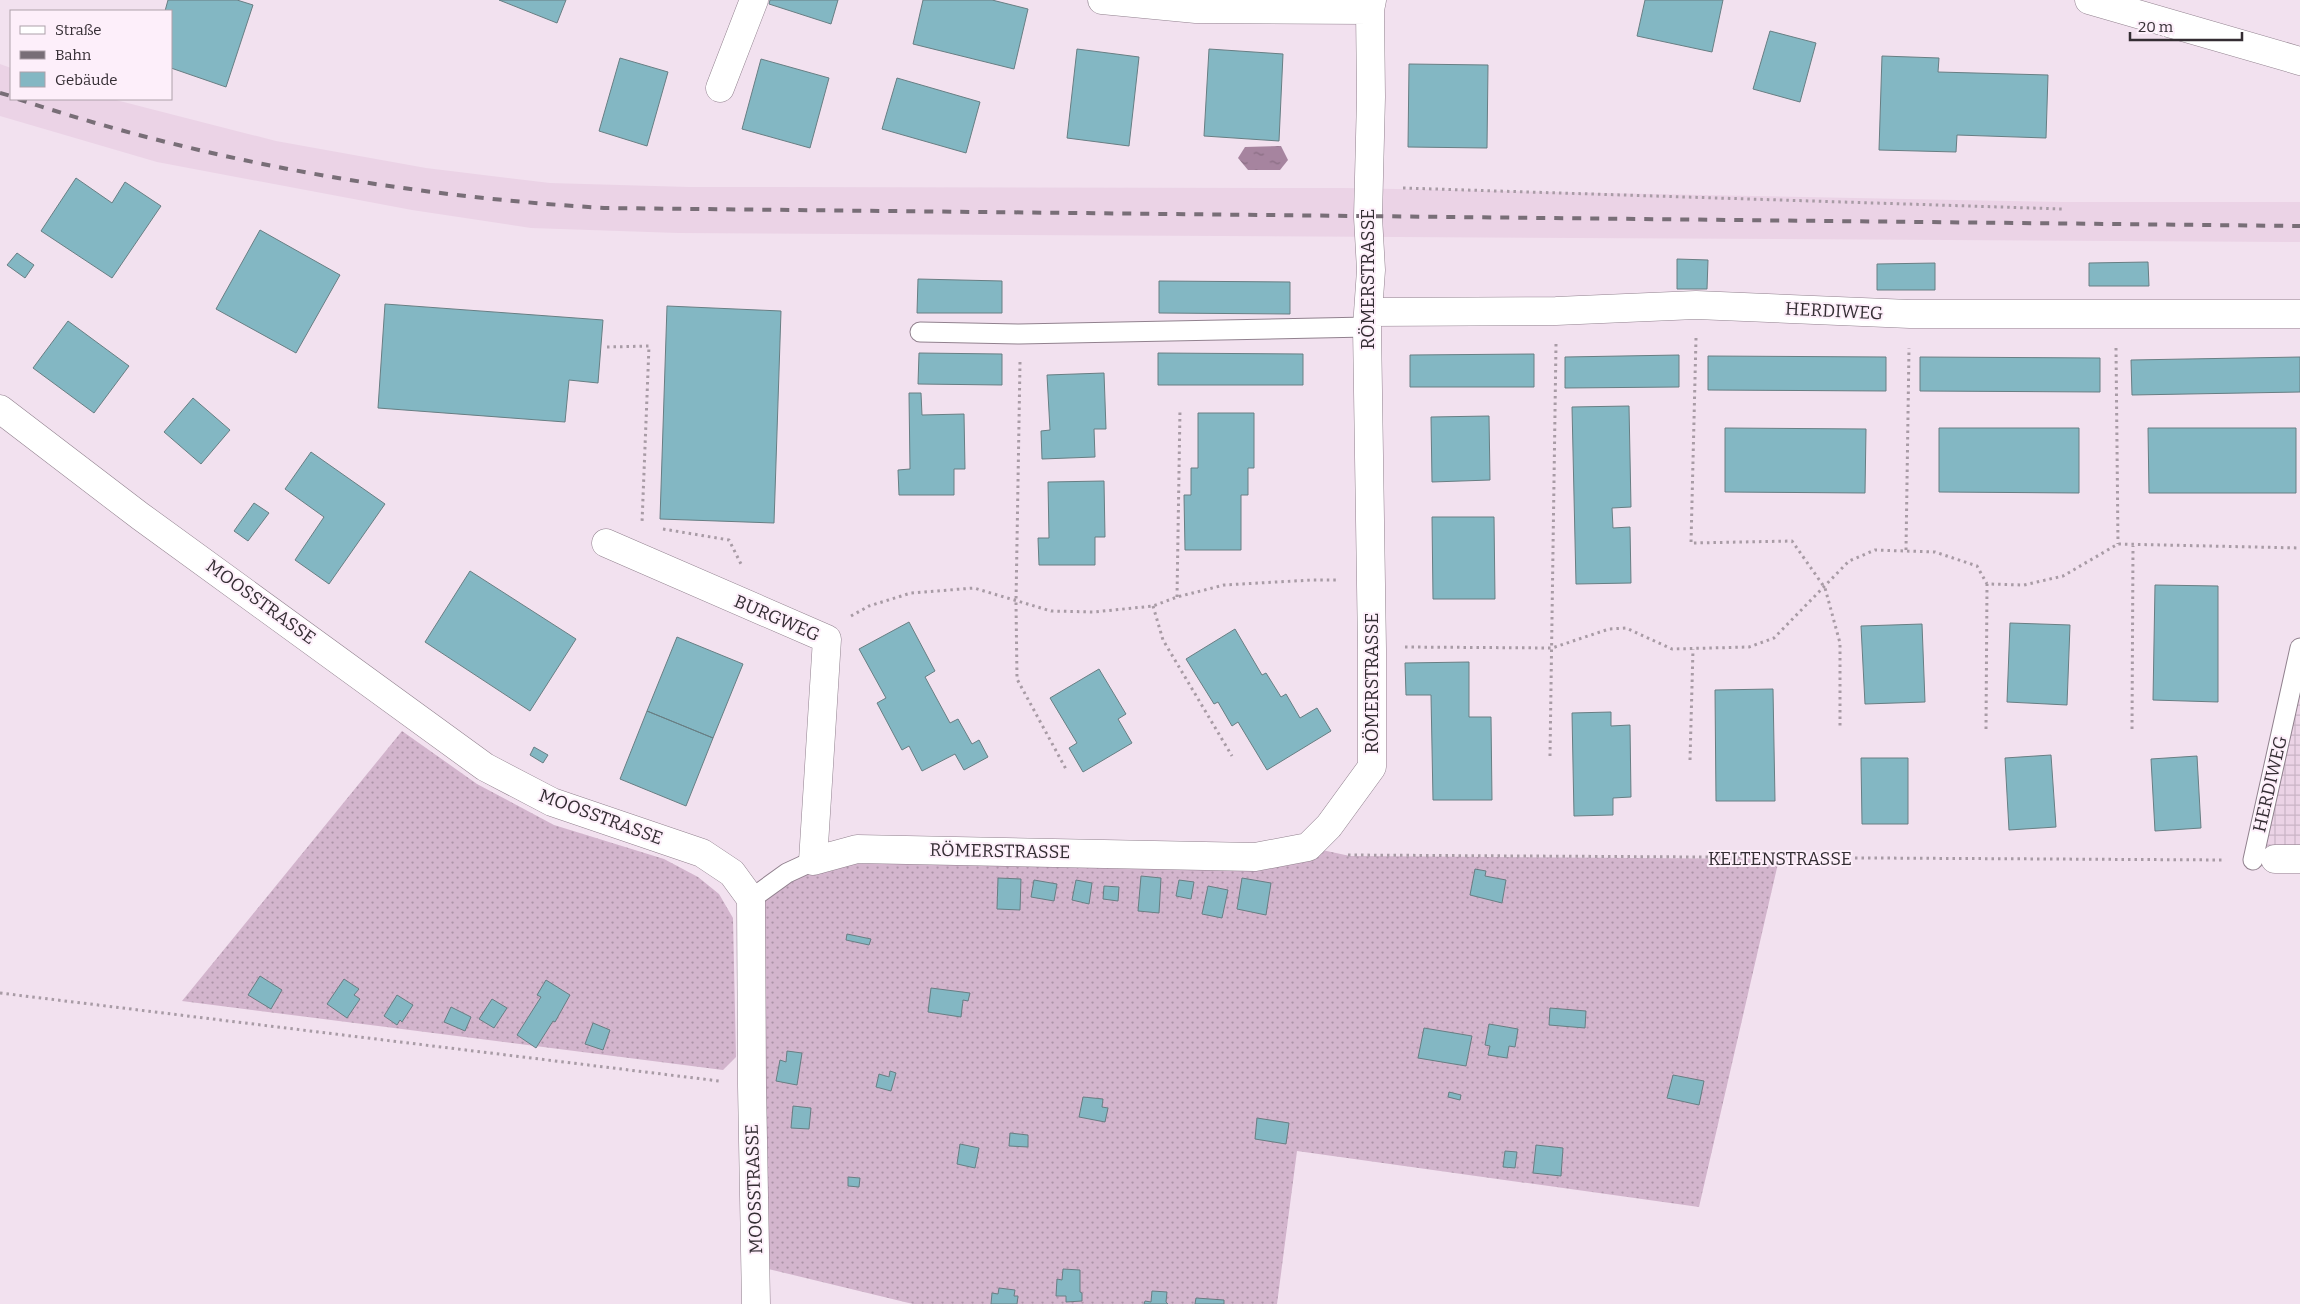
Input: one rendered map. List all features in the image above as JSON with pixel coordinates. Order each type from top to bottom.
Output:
[{"type":"street","points":[[720,88],[754,0]]},
{"type":"street","points":[[1102,0],[1196,9],[1371,5]]},
{"type":"street","points":[[2089,0],[2300,60]]},
{"type":"street","name":"RÖMERSTRASSE","points":[[813,862],[857,848],[1255,857],[1308,846],[1330,826],[1372,767],[1368,320],[1371,5]]},
{"type":"street","name":"HERDIWEG","points":[[1368,320],[1696,305],[1910,314],[2300,314]]},
{"type":"street","name":"MOOSSTRASSE","points":[[0,408],[140,516],[485,767],[552,802],[702,853],[732,873],[751,899],[756,1304]]},
{"type":"street","name":"BURGWEG","points":[[606,543],[827,639],[813,862]]},
{"type":"lane","points":[[920,332],[1019,334],[1368,320]]},
{"type":"lane","name":"HERDIWEG","points":[[2276,859],[2300,648]]},
{"type":"lane","points":[[751,899],[787,873],[813,862]]},
{"type":"path","points":[[1370,187],[2062,209]]},
{"type":"path","points":[[1696,305],[1691,542],[1792,541],[1825,588],[1840,643],[1840,728]]},
{"type":"path","points":[[1550,756],[1556,311]]},
{"type":"path","points":[[2116,313],[2118,544]]},
{"type":"path","points":[[1906,550],[1910,314]]},
{"type":"path","points":[[1019,334],[1017,679],[1067,771]]},
{"type":"path","points":[[607,347],[649,346],[642,526]]},
{"type":"path","points":[[1177,597],[1180,409]]},
{"type":"path","points":[[1987,584],[2024,585],[2063,576],[2118,544],[2133,546],[2300,548]]},
{"type":"path","points":[[2132,729],[2133,546]]},
{"type":"path","points":[[1372,649],[1399,647],[1552,648],[1610,629],[1626,628],[1672,648],[1750,647],[1774,638],[1825,588],[1850,560],[1875,550],[1935,552],[1976,566],[1987,584],[1986,729]]},
{"type":"path","points":[[817,635],[869,606],[911,593],[974,588],[1051,611],[1094,612],[1153,606],[1177,597],[1224,585],[1312,580],[1371,581]]},
{"type":"path","points":[[1153,606],[1163,640],[1232,756]]},
{"type":"path","points":[[1690,760],[1693,649]]},
{"type":"path","name":"KELTENSTRASSE","points":[[1308,846],[1350,856],[2276,859]]},
{"type":"path","points":[[0,992],[752,1086]]},
{"type":"shaded area","points":[[0,64],[10,68],[10,100],[116,100],[276,141],[426,168],[550,183],[689,187],[1344,188],[2062,202],[2300,202],[2300,242],[678,233],[531,228],[412,210],[157,162],[0,116]]},
{"type":"shaded area","points":[[2300,648],[2300,859],[2253,860]]},
{"type":"shaded area","points":[[402,731],[477,784],[554,825],[664,859],[698,877],[719,894],[733,918],[736,1057],[723,1070],[182,1001]]},
{"type":"shaded area","points":[[1308,847],[1350,856],[1779,859],[1699,1207],[1297,1151],[1277,1304],[913,1304],[756,1266],[751,899],[813,861]]},
{"type":"water","points":[[1281,146],[1288,160],[1280,170],[1248,170],[1238,158],[1245,147]]},
{"type":"building","points":[[168,0],[237,0],[253,5],[226,87],[172,68],[172,10],[165,10]]},
{"type":"building","points":[[499,0],[566,0],[557,23]]},
{"type":"building","points":[[770,0],[838,0],[831,24],[769,4]]},
{"type":"building","points":[[923,0],[992,0],[1028,9],[1014,69],[913,44]]},
{"type":"building","points":[[1645,0],[1723,0],[1712,52],[1637,36]]},
{"type":"building","points":[[1770,31],[1816,43],[1800,102],[1753,89]]},
{"type":"building","points":[[1077,49],[1139,57],[1129,146],[1067,138]]},
{"type":"building","points":[[1209,49],[1283,54],[1279,141],[1204,136]]},
{"type":"building","points":[[1882,56],[1939,58],[1938,72],[2048,75],[2046,138],[1957,135],[1956,152],[1879,150]]},
{"type":"building","points":[[620,58],[668,72],[647,146],[599,131]]},
{"type":"building","points":[[761,59],[829,78],[810,148],[742,129]]},
{"type":"building","points":[[1409,64],[1488,65],[1487,148],[1408,147]]},
{"type":"building","points":[[897,78],[980,102],[966,153],[882,129]]},
{"type":"building","points":[[76,178],[112,203],[125,182],[161,206],[112,278],[41,231]]},
{"type":"building","points":[[260,230],[340,275],[296,353],[216,309]]},
{"type":"building","points":[[17,253],[34,265],[25,278],[7,265]]},
{"type":"building","points":[[1677,259],[1708,260],[1707,289],[1677,289]]},
{"type":"building","points":[[2148,262],[2149,286],[2089,286],[2089,263]]},
{"type":"building","points":[[1935,263],[1935,290],[1877,290],[1877,264]]},
{"type":"building","points":[[918,279],[1002,281],[1002,313],[917,313]]},
{"type":"building","points":[[1159,281],[1290,282],[1290,314],[1159,313]]},
{"type":"building","points":[[385,304],[603,320],[598,383],[569,380],[565,422],[378,408]]},
{"type":"building","points":[[667,306],[781,311],[774,523],[660,519]]},
{"type":"building","points":[[68,321],[129,366],[94,413],[33,368]]},
{"type":"building","points":[[919,353],[1002,354],[1002,385],[918,384]]},
{"type":"building","points":[[1158,353],[1303,354],[1303,385],[1158,385]]},
{"type":"building","points":[[1534,354],[1534,387],[1410,387],[1410,355]]},
{"type":"building","points":[[1679,355],[1679,387],[1565,388],[1565,357]]},
{"type":"building","points":[[1708,356],[1886,357],[1886,391],[1708,390]]},
{"type":"building","points":[[1920,357],[2100,358],[2100,392],[1920,391]]},
{"type":"building","points":[[2300,357],[2300,392],[2132,395],[2131,360]]},
{"type":"building","points":[[1104,373],[1106,429],[1094,429],[1095,457],[1042,459],[1041,431],[1050,430],[1047,375]]},
{"type":"building","points":[[909,393],[921,393],[922,415],[964,414],[965,469],[954,469],[954,495],[899,495],[898,470],[910,469]]},
{"type":"building","points":[[193,398],[230,430],[201,464],[164,432]]},
{"type":"building","points":[[1629,406],[1631,507],[1612,508],[1613,528],[1630,527],[1631,583],[1576,584],[1572,407]]},
{"type":"building","points":[[1198,413],[1254,413],[1254,468],[1248,468],[1248,495],[1241,495],[1241,550],[1185,550],[1184,495],[1191,495],[1191,468],[1198,468]]},
{"type":"building","points":[[1489,416],[1490,480],[1432,482],[1431,417]]},
{"type":"building","points":[[1725,428],[1866,429],[1865,493],[1725,492]]},
{"type":"building","points":[[1939,428],[2079,428],[2079,493],[1939,492]]},
{"type":"building","points":[[2148,428],[2296,428],[2296,493],[2149,493]]},
{"type":"building","points":[[311,452],[385,504],[329,584],[295,560],[324,517],[285,489]]},
{"type":"building","points":[[1104,481],[1105,537],[1095,537],[1095,565],[1039,565],[1038,538],[1049,538],[1048,482]]},
{"type":"building","points":[[254,503],[269,513],[248,541],[234,531]]},
{"type":"building","points":[[1432,517],[1494,517],[1495,599],[1433,599]]},
{"type":"building","points":[[470,571],[576,639],[530,711],[425,642]]},
{"type":"building","points":[[2155,585],[2218,586],[2218,702],[2153,700]]},
{"type":"building","points":[[909,622],[935,671],[925,677],[950,723],[958,719],[972,744],[979,740],[988,757],[964,770],[955,754],[922,771],[909,746],[902,750],[877,703],[886,698],[859,649]]},
{"type":"building","points":[[2010,623],[2070,625],[2067,705],[2007,702]]},
{"type":"building","points":[[1922,624],[1925,702],[1865,704],[1861,626]]},
{"type":"building","points":[[1235,629],[1262,675],[1266,673],[1281,697],[1286,694],[1300,718],[1317,708],[1331,731],[1267,770],[1238,722],[1232,726],[1218,702],[1214,704],[1186,659]]},
{"type":"building","points":[[677,637],[743,664],[713,738],[647,711]]},
{"type":"building","points":[[1469,662],[1469,717],[1491,717],[1492,800],[1433,800],[1431,695],[1406,695],[1405,663]]},
{"type":"building","points":[[1099,669],[1126,714],[1118,719],[1132,743],[1083,772],[1069,748],[1077,743],[1050,698]]},
{"type":"building","points":[[1773,689],[1775,801],[1716,801],[1715,690]]},
{"type":"building","points":[[647,711],[713,738],[686,806],[620,779]]},
{"type":"building","points":[[1611,712],[1611,726],[1630,725],[1631,797],[1613,798],[1613,815],[1574,816],[1572,713]]},
{"type":"building","points":[[534,747],[548,755],[543,763],[530,755]]},
{"type":"building","points":[[2051,755],[2056,827],[2009,830],[2005,758]]},
{"type":"building","points":[[2197,756],[2201,828],[2155,831],[2151,759]]},
{"type":"building","points":[[1861,758],[1908,758],[1908,824],[1862,824]]},
{"type":"building","points":[[1475,869],[1486,871],[1485,876],[1506,880],[1502,903],[1470,895]]},
{"type":"building","points":[[1141,876],[1161,878],[1159,913],[1138,911]]},
{"type":"building","points":[[998,878],[1021,879],[1020,910],[997,909]]},
{"type":"building","points":[[1242,878],[1271,883],[1266,915],[1237,909]]},
{"type":"building","points":[[1034,880],[1057,884],[1054,901],[1031,897]]},
{"type":"building","points":[[1076,880],[1092,883],[1089,904],[1072,900]]},
{"type":"building","points":[[1179,880],[1194,882],[1191,899],[1176,896]]},
{"type":"building","points":[[1104,886],[1119,887],[1118,901],[1103,899]]},
{"type":"building","points":[[1208,886],[1228,890],[1222,918],[1202,914]]},
{"type":"building","points":[[847,934],[871,939],[869,945],[846,940]]},
{"type":"building","points":[[260,976],[282,990],[271,1009],[248,995]]},
{"type":"building","points":[[344,979],[359,989],[354,995],[360,999],[347,1018],[327,1004]]},
{"type":"building","points":[[546,980],[570,995],[555,1022],[553,1021],[536,1048],[517,1035],[541,997],[537,995]]},
{"type":"building","points":[[931,988],[970,993],[968,1001],[963,1000],[961,1017],[928,1012]]},
{"type":"building","points":[[397,995],[413,1005],[402,1022],[400,1020],[397,1025],[384,1016]]},
{"type":"building","points":[[492,999],[507,1008],[494,1028],[479,1019]]},
{"type":"building","points":[[451,1007],[471,1017],[465,1031],[444,1022]]},
{"type":"building","points":[[1550,1008],[1586,1011],[1585,1028],[1549,1025]]},
{"type":"building","points":[[593,1023],[610,1030],[603,1050],[585,1044]]},
{"type":"building","points":[[1489,1024],[1518,1029],[1515,1047],[1509,1046],[1507,1058],[1488,1055],[1490,1046],[1485,1045]]},
{"type":"building","points":[[1424,1028],[1472,1036],[1466,1066],[1418,1058]]},
{"type":"building","points":[[787,1051],[802,1053],[797,1085],[776,1081],[780,1060],[786,1062]]},
{"type":"building","points":[[890,1071],[896,1073],[891,1091],[876,1087],[879,1074],[889,1077]]},
{"type":"building","points":[[1673,1075],[1704,1081],[1699,1105],[1667,1098]]},
{"type":"building","points":[[1449,1092],[1461,1095],[1460,1100],[1448,1097]]},
{"type":"building","points":[[1083,1097],[1103,1099],[1102,1107],[1108,1108],[1105,1122],[1079,1117]]},
{"type":"building","points":[[793,1106],[811,1108],[809,1129],[791,1128]]},
{"type":"building","points":[[1257,1118],[1289,1123],[1286,1144],[1255,1139]]},
{"type":"building","points":[[1010,1133],[1028,1135],[1028,1147],[1009,1146]]},
{"type":"building","points":[[960,1144],[979,1148],[975,1168],[957,1164]]},
{"type":"building","points":[[1536,1145],[1563,1148],[1561,1176],[1533,1173]]},
{"type":"building","points":[[1505,1151],[1517,1152],[1515,1168],[1503,1167]]},
{"type":"building","points":[[848,1177],[860,1178],[859,1187],[848,1186]]},
{"type":"building","points":[[1063,1269],[1080,1270],[1082,1301],[1066,1302],[1066,1296],[1056,1296],[1057,1279],[1062,1280]]},
{"type":"building","points":[[999,1288],[1015,1290],[1014,1296],[1018,1296],[1017,1304],[991,1304],[992,1293],[998,1294]]},
{"type":"building","points":[[1152,1291],[1167,1292],[1166,1302],[1168,1304],[1144,1304],[1145,1301],[1151,1302]]},
{"type":"building","points":[[1196,1298],[1224,1300],[1224,1304],[1195,1304]]},
{"type":"railway","points":[[0,93],[10,96]]},
{"type":"railway","points":[[21,100],[162,141],[308,173],[455,195],[604,208],[2300,226]]}]
